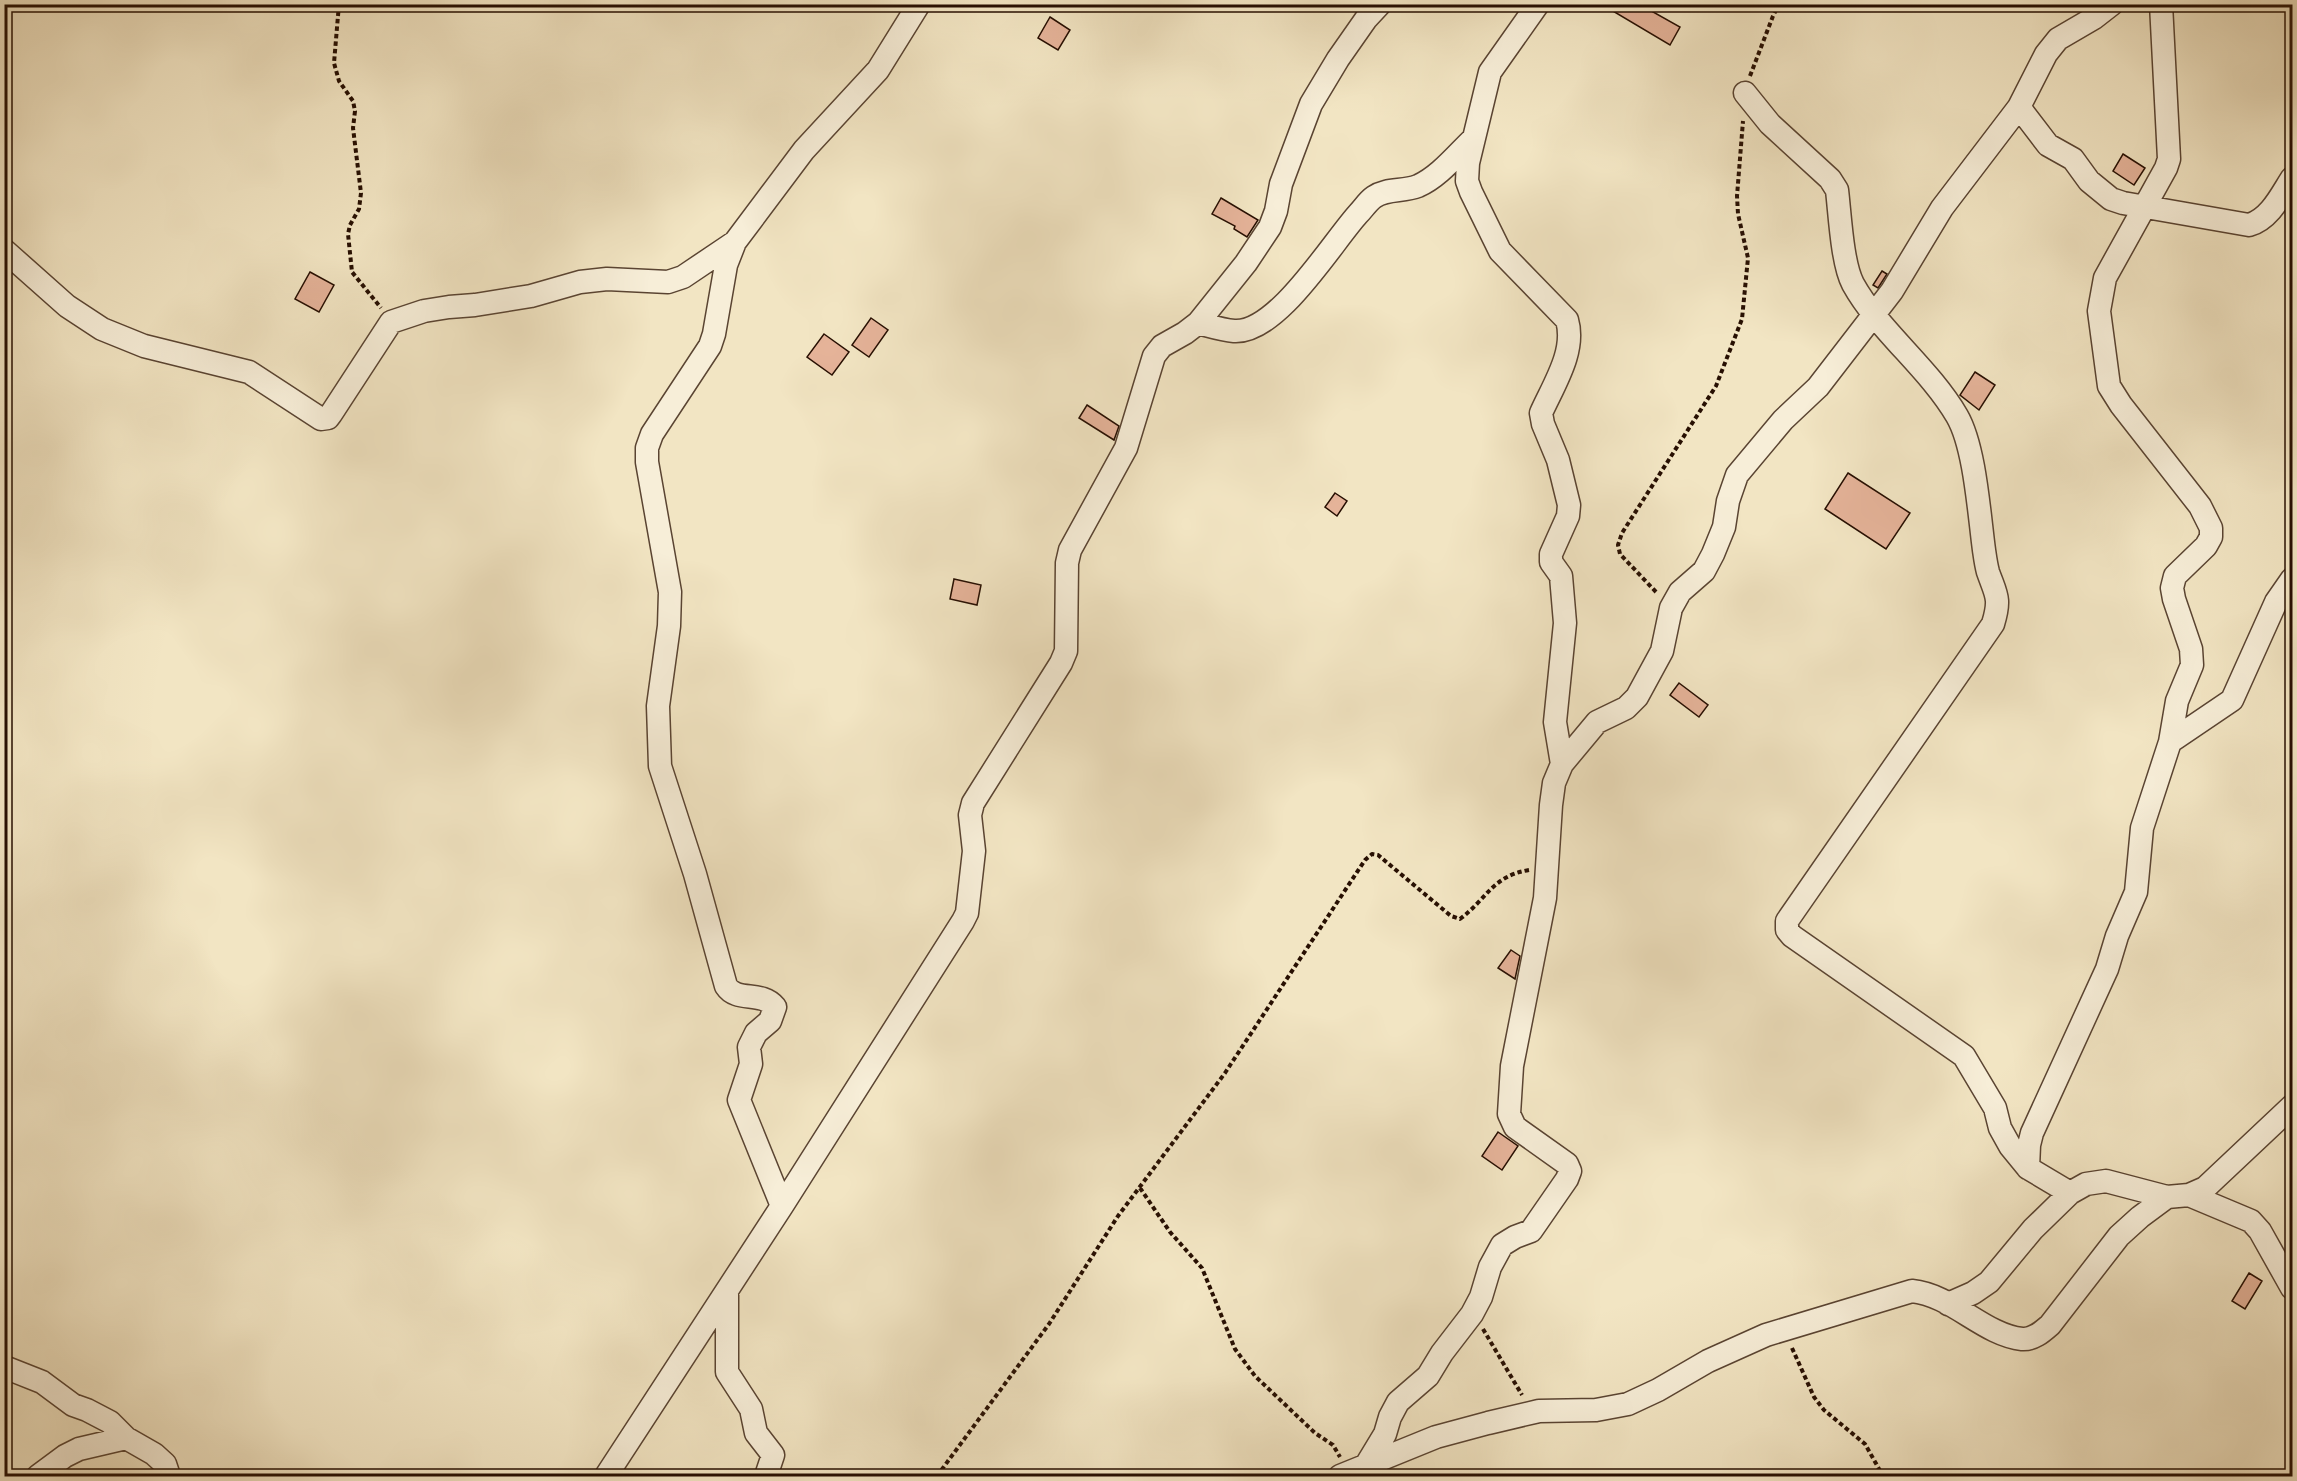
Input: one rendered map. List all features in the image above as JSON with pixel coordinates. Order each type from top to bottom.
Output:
[{"type":"street","points":[[782,1206],[739,1100],[751,1064],[749,1047],[756,1033],[770,1021],[775,1007],[766,999],[748,995],[737,996],[726,986],[660,766],[657,735],[658,706],[669,626],[670,592],[647,462],[647,448],[652,434],[710,345],[726,265],[735,242],[804,150],[878,70],[919,4]]},
{"type":"street","points":[[606,1476],[782,1206],[963,921],[967,913],[974,851],[970,815],[973,803],[1061,663],[1066,651],[1066,563],[1070,550],[1125,448],[1154,356],[1162,346],[1198,323],[1246,263],[1270,227],[1276,211],[1281,184],[1311,104],[1338,59],[1366,19],[1380,4]]},
{"type":"street","points":[[1538,4],[1490,72],[1468,163],[1467,181],[1500,251],[1567,320],[1571,332],[1570,346],[1541,413],[1543,424],[1558,460],[1569,505],[1568,516],[1551,555],[1551,562],[1561,576],[1565,623],[1555,722],[1562,764]]},
{"type":"street","points":[[1353,1474],[1385,1434],[1398,1402],[1428,1376],[1442,1353],[1472,1314],[1481,1297],[1490,1267],[1502,1245],[1531,1231],[1567,1179],[1570,1171],[1567,1164],[1515,1126],[1509,1114],[1512,1066],[1545,898],[1554,783],[1562,764],[1598,722],[1626,708],[1637,697],[1662,651],[1671,608],[1680,592],[1704,571],[1713,554],[1725,527],[1728,501],[1737,475],[1784,420],[1818,387],[1892,291],[1942,208],[2019,106],[2046,54],[2058,39],[2094,18],[2112,4]]},
{"type":"street","points":[[2028,1168],[2032,1133],[2107,969],[2117,936],[2136,892],[2142,828],[2170,742],[2177,700],[2192,665],[2191,649],[2172,588],[2175,576],[2206,546],[2211,537],[2211,528],[2200,506],[2121,405],[2109,386],[2099,311],[2105,278],[2169,159],[2162,4]]},
{"type":"street","points":[[1745,93],[1770,124],[1830,179],[1837,190],[1848,269],[1853,284],[1874,313],[1935,384],[1958,418],[1968,441],[1987,570],[1997,592],[1998,610],[1993,624],[1787,921],[1787,930],[1792,936],[1964,1056],[1995,1108],[2000,1128],[2010,1146],[2028,1168],[2070,1193]]},
{"type":"street","points":[[2019,106],[2040,137],[2048,145],[2073,159],[2089,181],[2110,199],[2249,225],[2260,222],[2269,213],[2292,178]]},
{"type":"street","points":[[1198,323],[1236,332],[1254,327],[1272,317],[1309,278],[1347,226],[1372,198],[1386,191],[1417,186],[1431,178],[1474,138]]},
{"type":"street","points":[[4,250],[67,306],[102,328],[144,346],[249,372],[321,419],[328,418],[331,414],[392,322],[424,311],[531,296],[579,282],[607,279],[668,282],[683,277],[735,242]]},
{"type":"street","points":[[2170,742],[2232,700],[2276,602],[2292,579]]},
{"type":"street","points":[[1353,1474],[1436,1437],[1539,1411],[1596,1410],[1628,1404],[1658,1390],[1708,1361],[1783,1329],[1912,1291],[1933,1295],[2004,1334],[2023,1339],[2038,1335],[2050,1325],[2119,1236],[2140,1216],[2178,1196],[2205,1188],[2292,1106]]},
{"type":"street","points":[[1948,1304],[1973,1293],[1989,1282],[2033,1228],[2070,1193],[2086,1184],[2106,1181],[2178,1196],[2250,1221],[2260,1231],[2292,1288]]},
{"type":"street","points":[[727,1291],[727,1371],[751,1409],[756,1433],[773,1455],[766,1476]]},
{"type":"street","points":[[4,1367],[42,1382],[73,1405],[110,1422],[126,1438],[154,1454],[165,1464],[169,1476]]},
{"type":"street","points":[[38,1476],[79,1449],[126,1438]]},
{"type":"path","points":[[339,4],[334,63],[339,81],[353,101],[355,111],[353,128],[361,193],[359,209],[348,234],[352,273],[392,322]]},
{"type":"path","points":[[1671,608],[1620,554],[1618,545],[1622,534],[1716,386],[1742,319],[1748,258],[1738,214],[1737,196],[1745,93],[1751,69],[1779,4]]},
{"type":"path","points":[[937,1476],[1049,1324],[1118,1216],[1225,1073],[1365,860],[1372,854],[1378,855],[1451,916],[1460,920],[1501,879],[1514,873],[1547,867]]},
{"type":"path","points":[[1140,1188],[1170,1232],[1202,1268],[1235,1349],[1255,1376],[1315,1433],[1333,1446],[1353,1474]]},
{"type":"path","points":[[1472,1314],[1492,1341],[1518,1389],[1539,1411]]},
{"type":"path","points":[[1783,1329],[1814,1397],[1824,1410],[1865,1444],[1883,1476]]},
{"type":"building","points":[[1601,4],[1639,4],[1680,27],[1670,45]]},
{"type":"building","points":[[1050,17],[1070,30],[1058,50],[1038,38]]},
{"type":"building","points":[[2123,154],[2145,168],[2134,185],[2113,171]]},
{"type":"building","points":[[1221,198],[1258,220],[1247,237],[1234,229],[1235,226],[1212,214]]},
{"type":"building","points":[[1882,271],[1887,274],[1878,288],[1873,285]]},
{"type":"building","points":[[310,272],[334,285],[319,312],[295,299]]},
{"type":"building","points":[[871,318],[888,330],[869,357],[852,345]]},
{"type":"building","points":[[824,334],[849,352],[832,375],[807,357]]},
{"type":"building","points":[[1975,372],[1995,385],[1979,410],[1960,395]]},
{"type":"building","points":[[1087,405],[1119,426],[1114,440],[1079,418]]},
{"type":"building","points":[[1848,473],[1910,513],[1886,549],[1825,509]]},
{"type":"building","points":[[1335,493],[1347,501],[1337,516],[1325,507]]},
{"type":"building","points":[[954,579],[981,585],[977,605],[950,599]]},
{"type":"building","points":[[1679,683],[1708,705],[1699,717],[1670,695]]},
{"type":"building","points":[[1511,950],[1520,956],[1515,979],[1498,968]]},
{"type":"building","points":[[1498,1132],[1518,1146],[1502,1170],[1482,1156]]},
{"type":"building","points":[[2249,1273],[2262,1281],[2245,1309],[2232,1301]]}]
